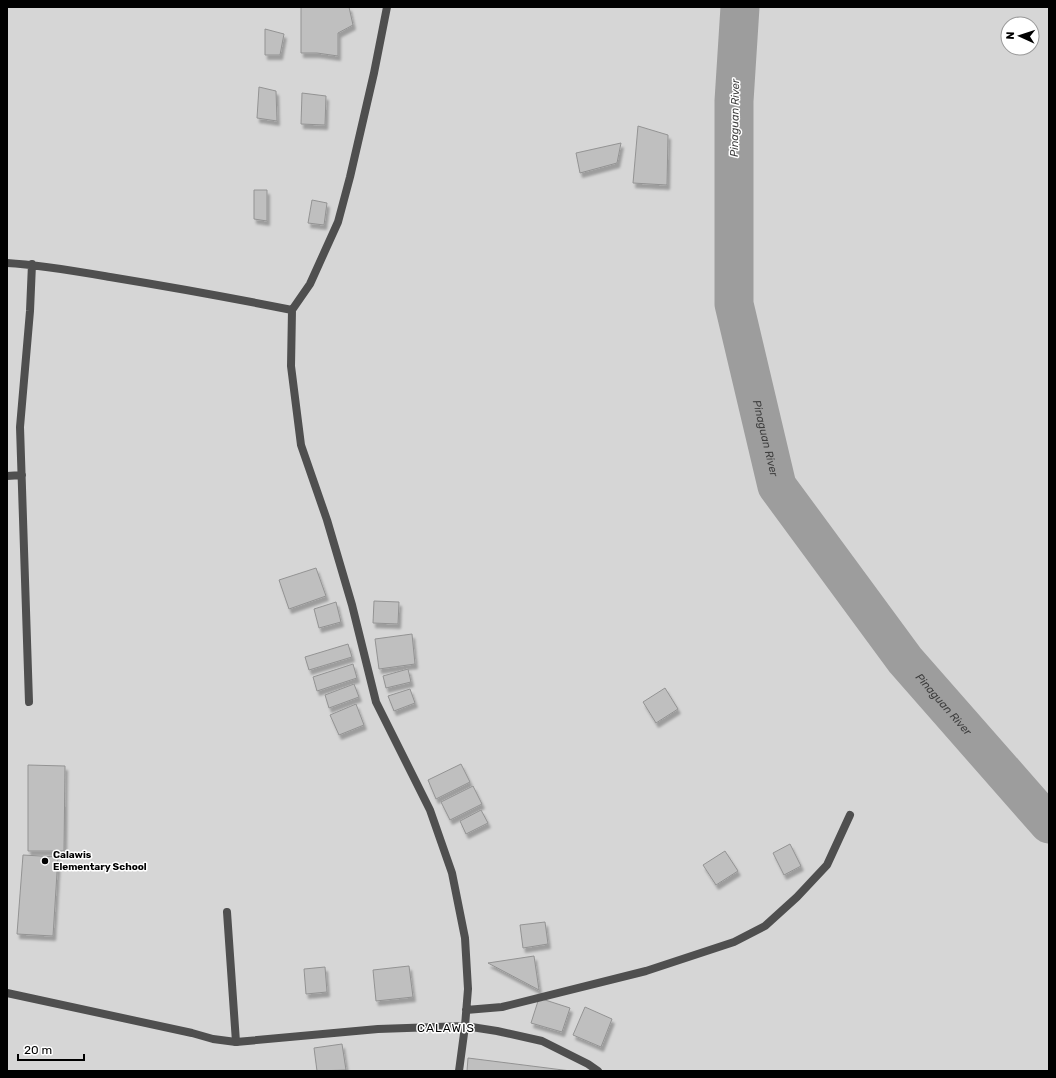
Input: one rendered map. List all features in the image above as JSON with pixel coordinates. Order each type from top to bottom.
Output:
[{"type":"street","points":[[387,7],[374,73],[338,222],[310,284],[292,310],[290,366],[301,445],[327,520],[352,605],[376,702],[430,810],[452,872],[465,938],[468,989],[459,1071]]},
{"type":"street","points":[[7,263],[32,264],[207,293],[292,310]]},
{"type":"street","points":[[29,702],[20,427],[30,311],[32,264]]},
{"type":"street","points":[[7,476],[22,475]]},
{"type":"street","points":[[466,1010],[502,1007],[539,996],[646,971],[734,942],[765,926],[797,897],[827,865],[850,814]]},
{"type":"street","points":[[228,912],[236,1042]]},
{"type":"street","points":[[7,992],[213,1039],[236,1042],[378,1029],[465,1026],[497,1031],[542,1041],[588,1064],[598,1071]]},
{"type":"shaded area","points":[[7,7],[1049,7],[1049,1071],[7,1071]]},
{"type":"building","points":[[301,7],[349,7],[353,25],[338,33],[338,56],[317,53],[301,53]]},
{"type":"building","points":[[265,29],[284,34],[280,55],[265,55]]},
{"type":"building","points":[[259,87],[276,91],[277,121],[257,118]]},
{"type":"building","points":[[302,93],[326,96],[325,125],[301,124]]},
{"type":"building","points":[[638,126],[668,135],[667,185],[633,183]]},
{"type":"building","points":[[621,143],[617,163],[580,173],[576,153]]},
{"type":"building","points":[[254,190],[267,190],[267,221],[254,219]]},
{"type":"building","points":[[312,200],[327,203],[324,225],[308,223]]},
{"type":"building","points":[[316,568],[326,596],[289,609],[279,580]]},
{"type":"building","points":[[374,601],[399,602],[398,624],[373,623]]},
{"type":"building","points":[[336,602],[341,622],[319,628],[314,609]]},
{"type":"building","points":[[412,634],[415,664],[379,669],[375,639]]},
{"type":"building","points":[[348,644],[352,657],[309,670],[305,657]]},
{"type":"building","points":[[353,664],[357,678],[317,691],[313,677]]},
{"type":"building","points":[[408,669],[411,682],[386,688],[383,676]]},
{"type":"building","points":[[354,684],[359,697],[329,708],[325,695]]},
{"type":"building","points":[[665,688],[678,709],[656,723],[643,702]]},
{"type":"building","points":[[410,689],[415,703],[394,711],[388,696]]},
{"type":"building","points":[[356,704],[364,725],[339,735],[330,715]]},
{"type":"building","points":[[461,764],[470,782],[436,799],[428,780]]},
{"type":"building","points":[[28,765],[65,766],[64,851],[28,851]]},
{"type":"building","points":[[473,786],[482,804],[450,820],[441,802]]},
{"type":"building","points":[[481,810],[488,823],[466,834],[460,821]]},
{"type":"building","points":[[790,844],[801,866],[784,875],[773,853]]},
{"type":"building","points":[[725,851],[738,871],[716,885],[703,865]]},
{"type":"building","points":[[23,855],[58,857],[53,936],[17,934]]},
{"type":"building","points":[[545,922],[548,944],[523,948],[520,925]]},
{"type":"building","points":[[534,956],[539,990],[488,963]]},
{"type":"building","points":[[409,966],[413,997],[376,1001],[373,970]]},
{"type":"building","points":[[325,967],[327,992],[306,994],[304,969]]},
{"type":"building","points":[[539,998],[570,1008],[562,1032],[531,1023]]},
{"type":"building","points":[[585,1007],[612,1019],[601,1047],[573,1035]]},
{"type":"building","points":[[342,1044],[346,1070],[317,1071],[314,1048]]},
{"type":"building","points":[[468,1058],[571,1071],[467,1071]]},
{"type":"waterway","name":"Pinaguan River","points":[[740,7],[734,101],[734,304],[777,486],[905,660],[1049,824]]},
{"type":"place","name":"Calawis Elementary School","points":[[45,861]]},
{"type":"district","name":"CALAWIS","points":[[446,1028]]}]
